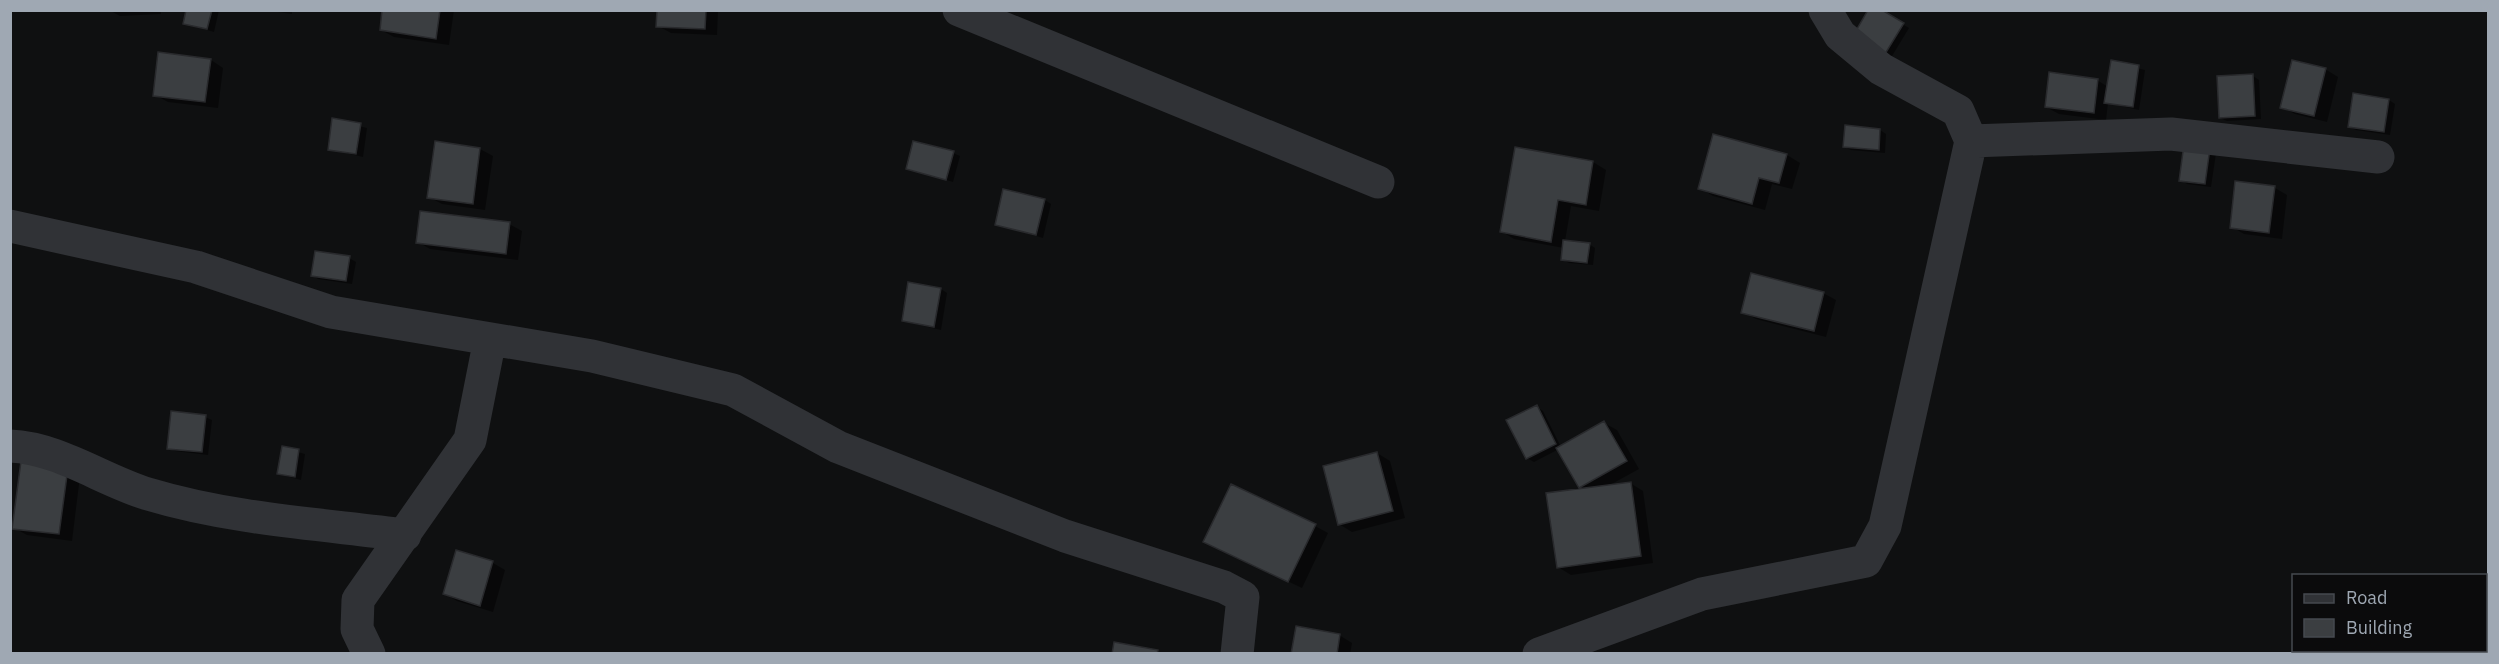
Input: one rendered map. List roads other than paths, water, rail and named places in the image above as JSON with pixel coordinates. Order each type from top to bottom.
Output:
[{"type":"street","points":[[960,10],[1005,19],[1378,182]]},
{"type":"street","points":[[1539,654],[1702,594],[1866,561],[1885,526],[1971,141],[1958,111],[1881,69],[1840,35],[1825,10]]},
{"type":"street","points":[[1971,141],[2171,134],[2378,157]]},
{"type":"street","points":[[10,226],[196,267],[331,312],[591,356],[733,390],[838,447],[1065,536],[1224,587],[1243,597],[1237,654]]},
{"type":"street","points":[[369,654],[357,629],[358,600],[470,440],[490,339]]},
{"type":"street","points":[[10,446],[31,447],[147,494],[226,512],[405,534]]}]
